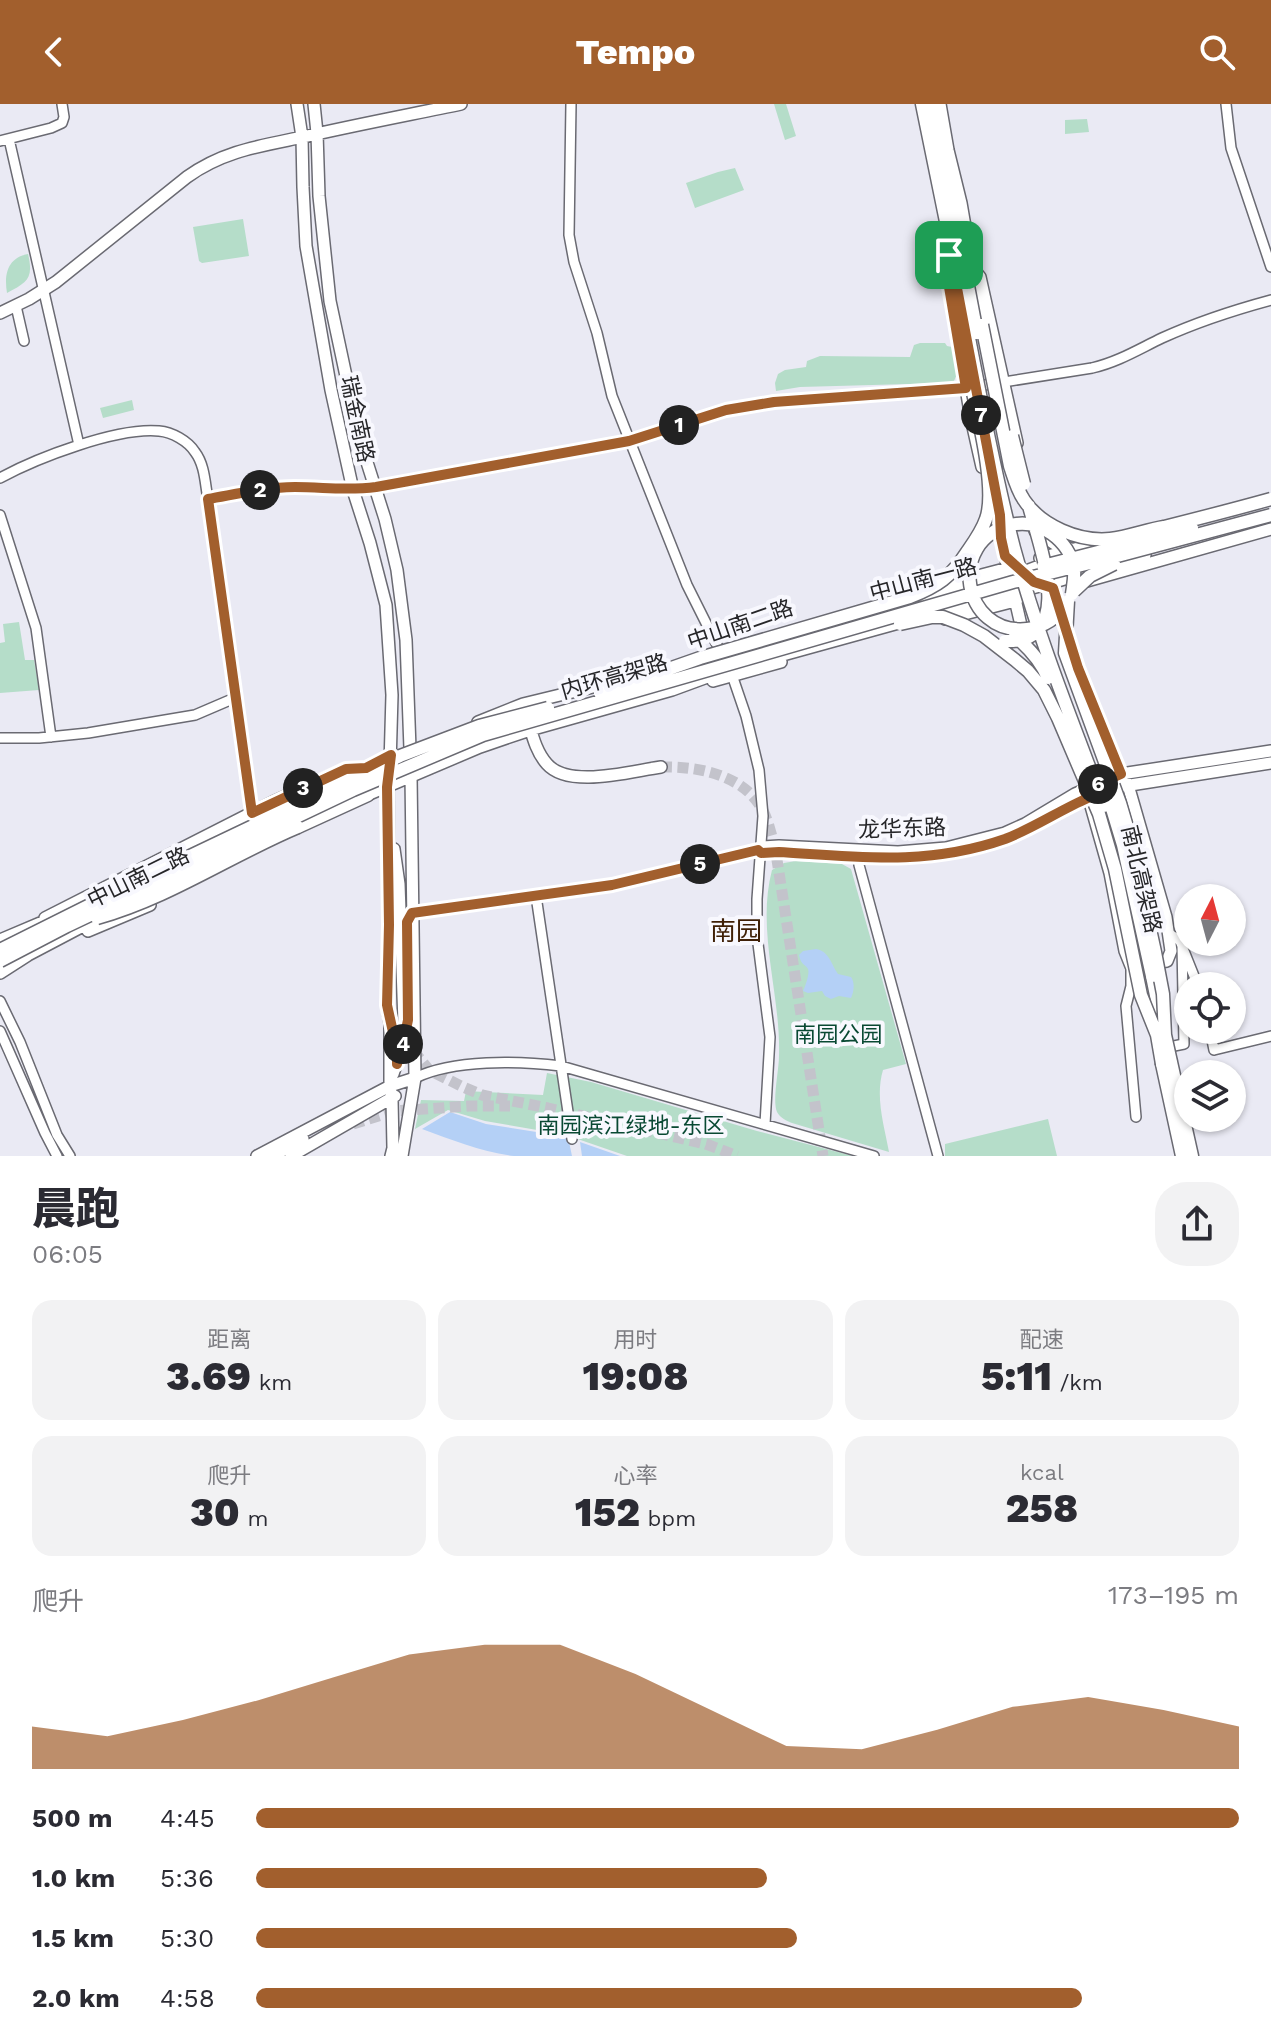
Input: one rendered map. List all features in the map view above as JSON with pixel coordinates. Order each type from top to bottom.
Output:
[{"type":"highway","name":"南北高架路","points":[[919,104],[954,252],[1014,547],[1042,640],[1104,807],[1192,1156]]},
{"type":"highway","name":"南北高架路","points":[[933,104],[954,252]]},
{"type":"highway","points":[[954,252],[990,339],[1001,378],[1050,596],[1042,624],[1025,638],[1005,641],[984,636]]},
{"type":"highway","points":[[954,252],[962,341],[990,489],[986,522],[969,573],[973,596],[984,615],[1024,643],[1044,669],[1099,814],[1115,869],[1141,995],[1161,1035]]},
{"type":"highway","points":[[980,317],[1010,466],[1019,492],[1045,529],[1068,551],[1074,567],[1065,653],[1130,837],[1163,994],[1161,1035]]},
{"type":"highway","points":[[1026,501],[1063,531],[1090,538]]},
{"type":"highway","points":[[1058,539],[1112,539],[1271,501]]},
{"type":"highway","name":"内环高架路","points":[[0,961],[64,922],[400,756],[479,726],[813,634],[1271,501]]},
{"type":"highway","points":[[996,623],[1019,629],[1038,627],[1053,619],[1084,580],[1103,568],[1269,518]]},
{"type":"highway","name":"内环高架路","points":[[0,950],[353,790],[483,735],[1013,582],[1269,518]]},
{"type":"highway","points":[[959,565],[986,522]]},
{"type":"highway","points":[[600,693],[700,658],[910,597],[939,584],[999,529],[1030,525],[1045,529]]},
{"type":"highway","points":[[703,672],[747,666],[932,617],[956,621],[984,636],[1028,671],[1044,690],[1099,814]]},
{"type":"highway","points":[[64,922],[130,879],[332,780],[363,769]]},
{"type":"highway","points":[[64,922],[123,911],[368,795]]},
{"type":"highway","name":"南北高架路","points":[[1161,1035],[1182,1156]]},
{"type":"main road","name":"瑞金南路","points":[[297,104],[302,137],[306,246],[331,390],[353,490],[386,605],[392,695],[388,801]]},
{"type":"main road","name":"瑞金南路","points":[[314,104],[319,196],[330,301],[359,437],[376,487],[397,570],[406,640],[412,913]]},
{"type":"main road","points":[[0,313],[44,290],[206,164],[239,150],[461,104]]},
{"type":"main road","points":[[940,104],[961,203],[972,280],[1001,382],[1007,436],[1031,528],[1078,668],[1125,780],[1170,934],[1171,951],[1167,961],[1131,966],[1125,951],[1110,873],[1086,794],[1023,633],[1014,596],[1012,568],[993,518],[971,387],[948,281],[954,252]]},
{"type":"main road","points":[[1026,501],[1037,512],[1080,538],[1109,540]]},
{"type":"main road","points":[[1043,560],[1061,559],[1271,501]]},
{"type":"main road","points":[[1043,560],[1109,540],[1271,501]]},
{"type":"main road","name":"中山南二路","points":[[0,973],[127,903],[230,854],[480,747],[955,608],[1019,597],[1049,585],[1269,518]]},
{"type":"main road","points":[[1031,528],[1056,545],[1075,550]]},
{"type":"main road","points":[[1012,568],[1034,582],[1071,586],[1271,529]]},
{"type":"main road","name":"中山南二路","points":[[0,940],[159,874],[391,755],[523,704],[723,655],[732,644],[1043,560]]},
{"type":"main road","name":"中山南一路","points":[[723,655],[957,591],[1012,568]]},
{"type":"main road","points":[[957,591],[990,573]]},
{"type":"main road","name":"中山南二路","points":[[731,673],[990,608],[1014,596]]},
{"type":"main road","points":[[955,608],[990,608]]},
{"type":"main road","points":[[523,704],[542,758],[549,767],[565,775],[582,778],[661,767]]},
{"type":"main road","name":"龙华东路","points":[[412,913],[623,883],[779,846],[858,854],[926,851],[983,840],[1125,780],[1271,751]]},
{"type":"main road","name":"龙华东路","points":[[1125,780],[1271,763]]},
{"type":"main road","name":"中山南二路","points":[[0,940],[252,813],[346,769],[363,769]]},
{"type":"main road","name":"中山南二路","points":[[28,955],[189,886],[368,795]]},
{"type":"main road","points":[[388,801],[387,1005],[397,1064]]},
{"type":"main road","points":[[388,801],[399,884],[404,1023]]},
{"type":"main road","points":[[291,1156],[381,1103],[391,1093],[408,1020],[407,922],[412,913]]},
{"type":"main road","points":[[402,1156],[415,1078],[412,913]]},
{"type":"main road","points":[[390,1023],[391,1156]]},
{"type":"main road","points":[[257,1156],[391,1093],[415,1078]]},
{"type":"main road","points":[[273,1156],[303,1139]]},
{"type":"street","points":[[62,104],[62,123],[5,140],[44,290],[62,385],[79,445]]},
{"type":"street","points":[[571,104],[569,235],[574,262],[597,333],[612,396],[687,585],[731,673],[746,716],[759,770],[763,796],[757,936],[770,1037],[765,1124]]},
{"type":"street","points":[[1226,104],[1231,148],[1271,267]]},
{"type":"street","points":[[208,499],[278,488],[353,490],[376,487],[629,441],[726,410],[774,402],[971,387],[1112,363],[1163,338],[1271,300]]},
{"type":"street","points":[[16,306],[24,341]]},
{"type":"street","points":[[0,478],[79,445],[139,431],[163,431],[180,438],[194,449],[201,462],[208,499],[252,813]]},
{"type":"street","points":[[0,515],[36,628],[51,737]]},
{"type":"street","points":[[0,738],[88,733],[195,715],[237,697]]},
{"type":"street","points":[[858,854],[938,1156]]},
{"type":"street","points":[[536,896],[572,1139]]},
{"type":"street","points":[[1170,934],[1174,937]]},
{"type":"street","points":[[1131,966],[1148,1011],[1157,1050],[1184,1044],[1182,956]]},
{"type":"street","points":[[1131,966],[1131,986],[1126,1006],[1136,1117]]},
{"type":"street","points":[[0,1001],[57,1135],[70,1156]]},
{"type":"street","points":[[0,1031],[57,1156]]},
{"type":"street","points":[[1246,1042],[1271,1036]]},
{"type":"street","points":[[1213,1044],[1214,1050],[1238,1044]]},
{"type":"street","points":[[415,1078],[449,1068],[483,1064],[519,1062],[561,1066],[874,1156]]},
{"type":"green space","points":[[774,104],[786,104],[796,136],[785,140]]},
{"type":"green space","points":[[1087,119],[1089,132],[1065,134],[1065,120]]},
{"type":"green space","points":[[735,168],[744,190],[695,208],[686,183]]},
{"type":"green space","points":[[243,219],[249,256],[199,261],[193,227]]},
{"type":"green space","points":[[28,254],[30,269],[27,279],[7,293],[8,268],[15,259]]},
{"type":"green space","points":[[945,343],[952,347],[957,374],[954,381],[800,387],[776,391],[778,374],[806,367],[807,361],[820,356],[910,357],[914,345]]},
{"type":"green space","points":[[132,400],[134,410],[103,418],[100,408]]},
{"type":"green space","points":[[19,622],[25,660],[34,660],[39,690],[0,693],[0,643],[5,642],[3,624]]},
{"type":"green space","name":"南园公园","points":[[796,861],[842,864],[851,869],[906,1064],[883,1070],[881,1080],[881,1111],[889,1152],[792,1123],[777,1112],[779,1033],[768,939],[768,893],[772,870]]},
{"type":"green space","name":"南园滨江绿地-东区","points":[[547,1073],[591,1082],[853,1156],[627,1156],[566,1135],[485,1121],[448,1110],[415,1129],[421,1100],[464,1101],[466,1091],[543,1095]]},
{"type":"green space","points":[[1048,1119],[1057,1156],[945,1156],[945,1144]]},
{"type":"water","points":[[816,949],[827,955],[838,974],[851,977],[854,987],[851,998],[839,996],[831,999],[822,991],[803,991],[808,971],[799,955],[803,951]]},
{"type":"water","points":[[450,1112],[486,1124],[568,1137],[572,1156],[502,1154],[422,1129]]},
{"type":"water","points":[[580,1142],[620,1156],[582,1156]]},
{"type":"tunnel","points":[[661,767],[690,768],[733,781],[755,799],[765,815],[775,847],[823,1156]]},
{"type":"tunnel","points":[[413,1050],[429,1070],[482,1095],[706,1144],[737,1156]]},
{"type":"tunnel","points":[[353,1124],[394,1111],[510,1106]]},
{"type":"district","name":"南园","points":[[736,931]]},
{"type":"route","points":[[949,255],[1000,515],[1005,556],[1034,582],[1053,588],[1078,668],[1121,774],[1084,790],[1088,798],[1027,829],[985,845],[947,854],[897,858],[761,853],[758,850],[612,885],[412,913],[407,922],[408,1020],[397,1064],[387,1005],[387,787],[391,755],[366,768],[346,769],[252,813],[208,499],[278,488],[353,490],[376,487],[629,441],[726,410],[774,402],[966,388],[948,281],[949,255]]}]
